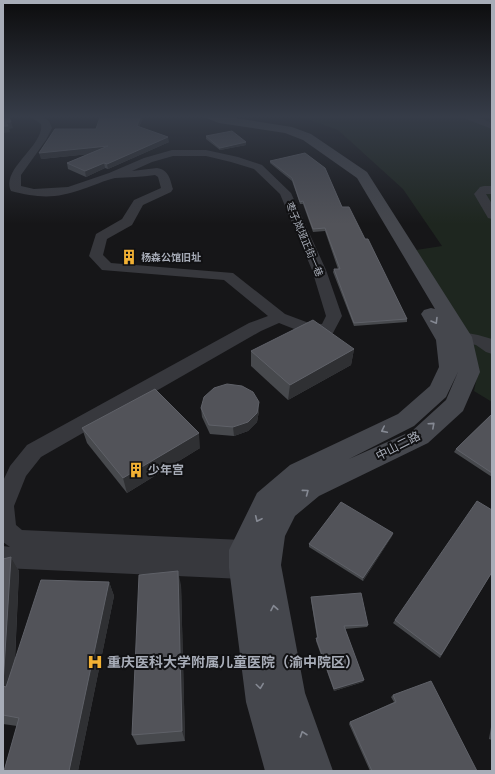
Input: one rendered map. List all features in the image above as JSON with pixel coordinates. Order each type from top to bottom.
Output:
[{"type":"main road","name":"中山二路","points":[[243,559],[266,501],[299,472],[406,420],[438,391],[450,367],[446,340],[348,177],[316,152]]},
{"type":"main road","name":"中山二路","points":[[315,771],[288,693],[267,565],[271,535],[286,508],[310,488],[420,437],[455,405],[469,372],[462,337],[362,175],[329,152]]},
{"type":"main road","points":[[243,559],[262,702],[283,771]]},
{"type":"street","points":[[3,193],[15,188],[16,175],[33,152]]},
{"type":"street","name":"枣子岚垭正街一巷","points":[[15,188],[34,192],[56,192],[70,190],[113,175],[148,160],[172,153],[206,153],[234,159],[258,167],[285,193],[319,270],[334,316],[327,329],[307,328],[279,318]]},
{"type":"street","points":[[113,175],[128,175],[157,171],[163,175],[166,189],[138,203],[127,222],[101,237],[96,256],[107,267],[228,276],[279,318],[255,327],[34,451],[17,472],[3,506],[5,525],[9,534],[19,540],[243,559]]},
{"type":"street","points":[[492,190],[484,190],[480,194],[492,214]]},
{"type":"street","points":[[462,337],[482,341],[489,344],[492,348]]},
{"type":"street","points":[[3,557],[243,559]]},
{"type":"shaded area","points":[[362,152],[492,152],[492,402],[474,391],[478,372],[416,250],[442,246],[403,189]]},
{"type":"building","points":[[93,152],[134,152],[107,164],[104,163],[85,171],[67,163]]},
{"type":"building","points":[[305,153],[325,168],[342,207],[349,207],[365,239],[368,239],[407,319],[354,323],[334,269],[340,269],[325,228],[313,229],[303,201],[300,202],[292,178],[270,161]]},
{"type":"building","points":[[313,320],[354,349],[290,385],[251,351]]},
{"type":"building","points":[[227,384],[242,386],[253,392],[259,402],[257,413],[248,422],[233,427],[209,425],[201,408],[204,397],[214,388]]},
{"type":"building","name":"少年宫","points":[[155,389],[199,433],[123,478],[82,428]]},
{"type":"building","points":[[492,414],[492,473],[456,449]]},
{"type":"building","points":[[477,501],[492,510],[492,572],[441,655],[395,620]]},
{"type":"building","points":[[341,502],[393,533],[363,578],[309,544]]},
{"type":"building","points":[[11,557],[3,684],[3,559]]},
{"type":"building","points":[[178,571],[182,731],[132,735],[139,575]]},
{"type":"building","points":[[41,580],[109,582],[69,771],[4,771],[19,718],[3,715],[3,686],[6,687]]},
{"type":"building","points":[[361,593],[368,625],[344,626],[364,680],[334,689],[316,638],[318,638],[311,597]]},
{"type":"building","points":[[431,681],[477,771],[372,771],[350,722],[396,702],[393,695]]},
{"type":"place","name":"杨森公馆旧址","points":[[129,257]]},
{"type":"place","name":"少年宫","points":[[136,470]]},
{"type":"place","name":"重庆医科大学附属儿童医院（渝中院区）","points":[[95,662]]}]
